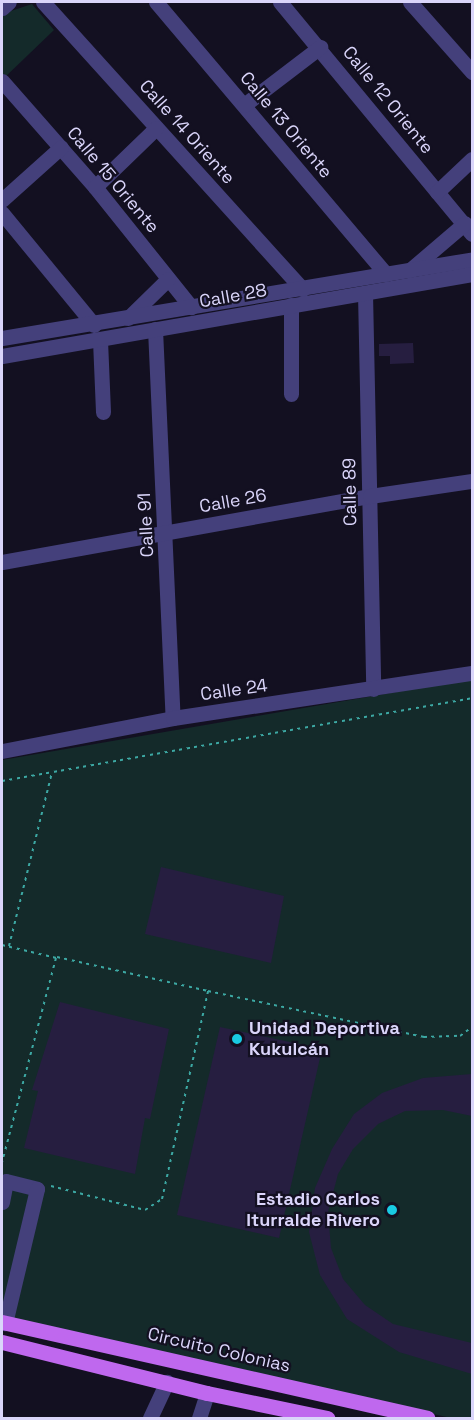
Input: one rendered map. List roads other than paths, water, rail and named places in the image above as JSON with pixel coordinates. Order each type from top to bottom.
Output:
[{"type":"main road","name":"Circuito Colonias","points":[[3,1322],[427,1419]]},
{"type":"main road","points":[[2,1341],[289,1414],[327,1419]]},
{"type":"street","points":[[2,8],[9,2]]},
{"type":"street","name":"Calle 14 Oriente","points":[[43,2],[302,289]]},
{"type":"street","name":"Calle 13 Oriente","points":[[156,2],[386,274]]},
{"type":"street","name":"Calle 12 Oriente","points":[[280,2],[320,47],[436,192],[469,228],[410,271]]},
{"type":"street","points":[[410,2],[470,64]]},
{"type":"street","points":[[244,105],[320,47]]},
{"type":"street","name":"Calle 15 Oriente","points":[[2,81],[95,187],[191,307]]},
{"type":"street","points":[[95,187],[156,128]]},
{"type":"street","points":[[2,200],[61,147]]},
{"type":"street","points":[[436,192],[472,159]]},
{"type":"street","points":[[2,213],[94,325]]},
{"type":"street","name":"Calle 28","points":[[2,338],[94,325],[472,259]]},
{"type":"street","name":"Calle 28","points":[[2,356],[472,274]]},
{"type":"street","points":[[128,318],[168,279]]},
{"type":"street","name":"Calle 89","points":[[365,293],[374,689]]},
{"type":"street","points":[[291,305],[291,394]]},
{"type":"street","name":"Calle 91","points":[[155,329],[173,718]]},
{"type":"street","points":[[100,340],[103,411]]},
{"type":"street","name":"Calle 26","points":[[2,562],[370,496],[472,481]]},
{"type":"street","name":"Calle 24","points":[[2,751],[173,718],[472,673]]},
{"type":"street","points":[[2,1202],[6,1181],[36,1189],[3,1322]]},
{"type":"street","points":[[150,1419],[167,1383]]},
{"type":"street","points":[[199,1419],[207,1393]]},
{"type":"place","name":"Unidad Deportiva Kukulcán","points":[[237,1039]]},
{"type":"place","name":"Estadio Carlos Iturralde Rivero","points":[[392,1210]]}]
